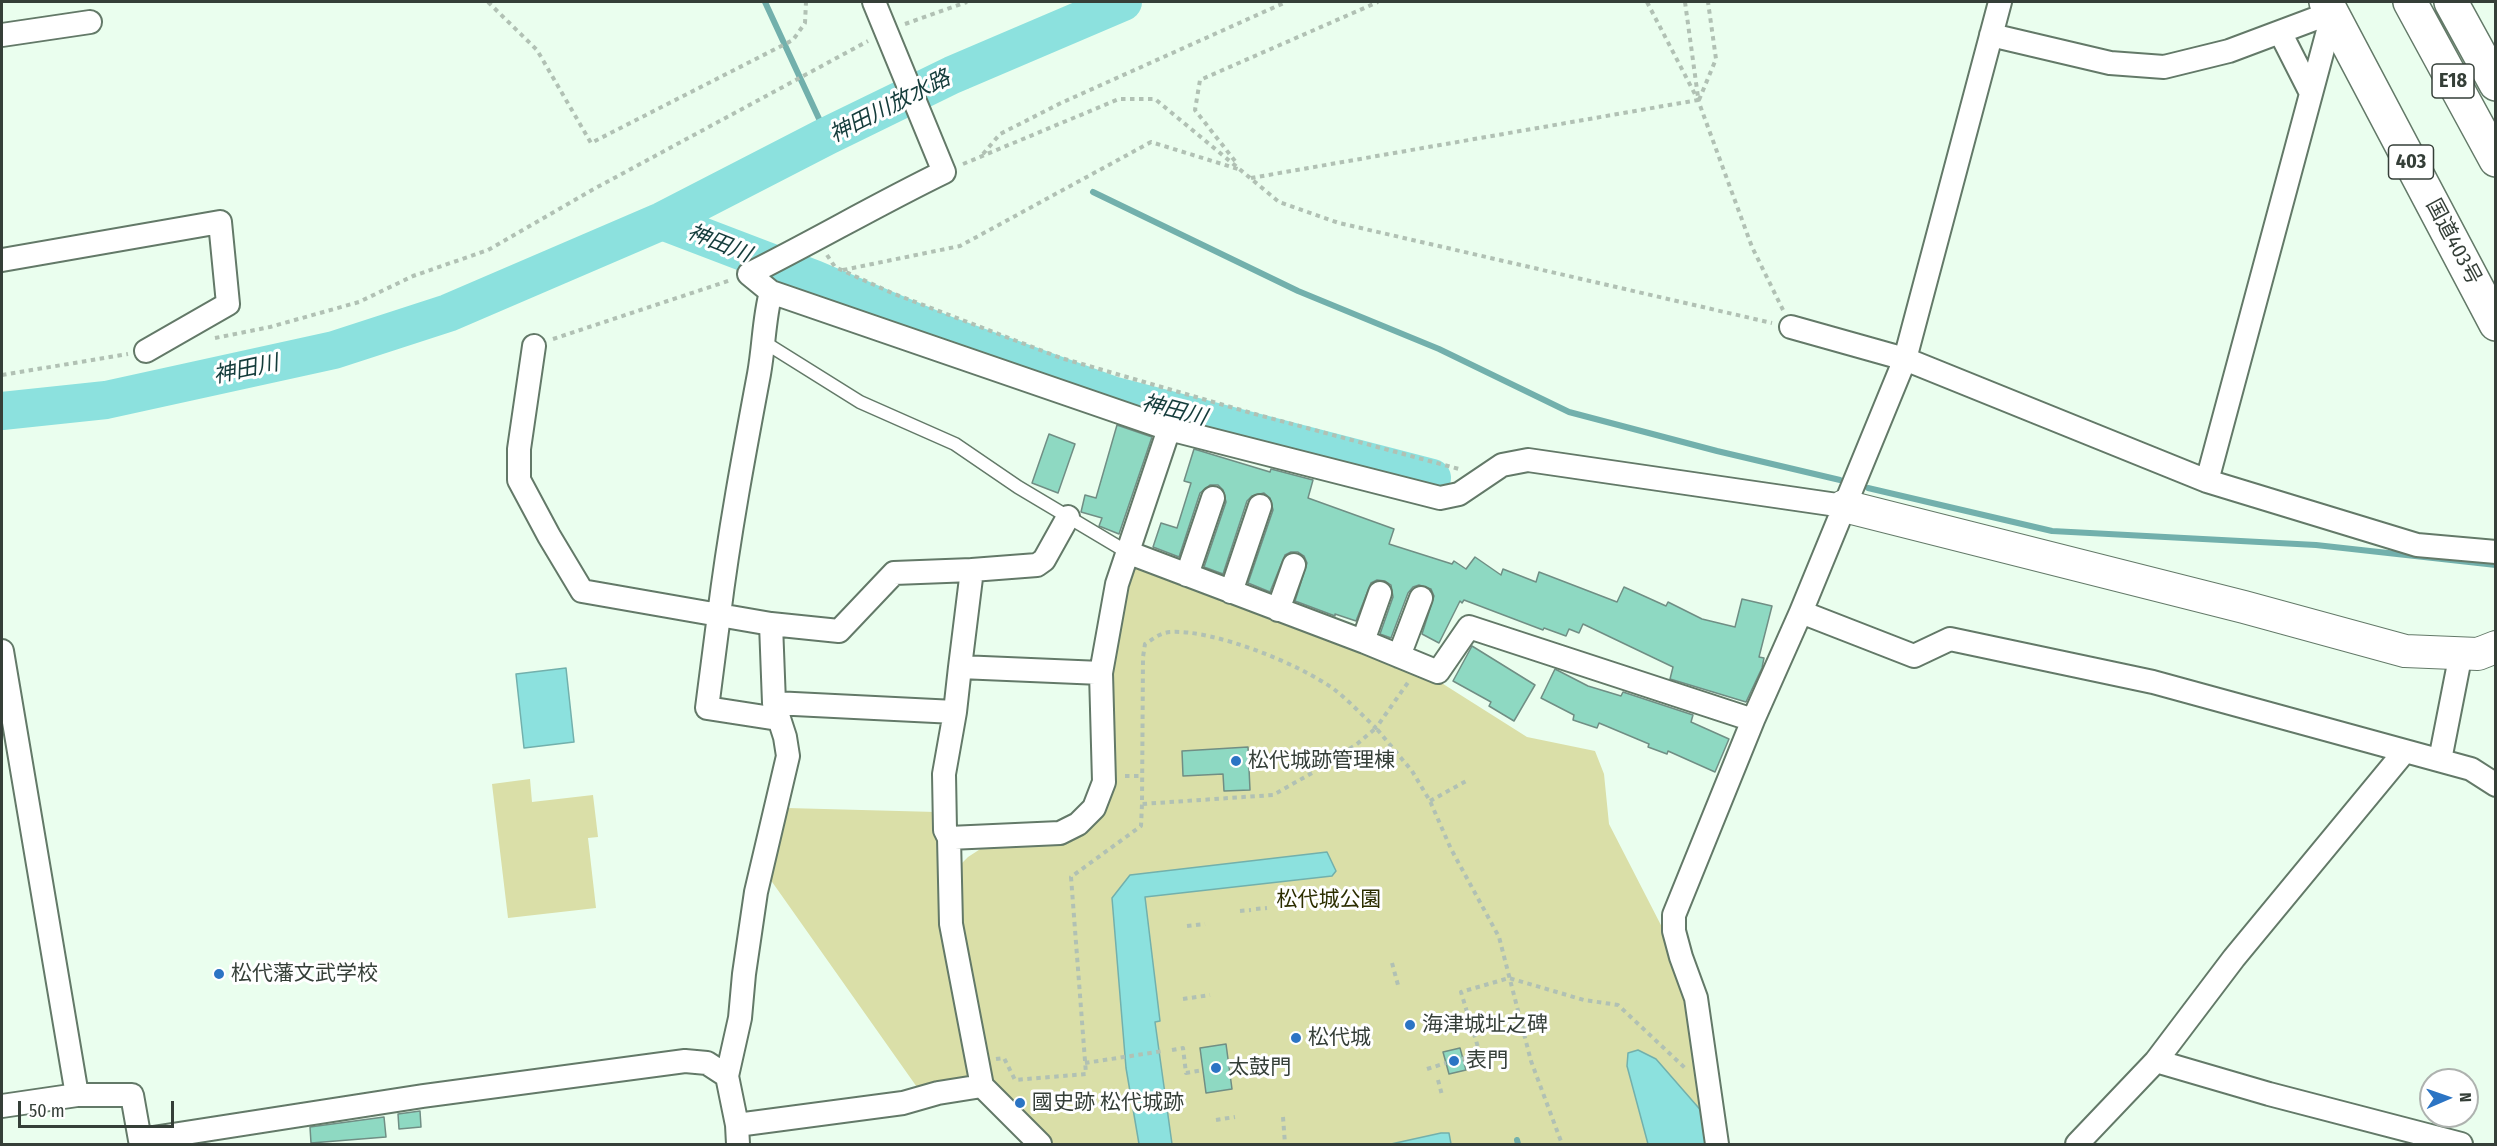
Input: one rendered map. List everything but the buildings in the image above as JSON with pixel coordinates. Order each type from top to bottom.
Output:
[{"type":"highway","name":"E18","points":[[2410,2],[2496,160]]},
{"type":"highway","name":"E18","points":[[2451,2],[2496,84]]},
{"type":"highway","name":"国道403号","points":[[2336,5],[2496,324]]},
{"type":"street","points":[[874,2],[941,161],[874,207],[817,240],[749,274],[771,292],[1169,429],[1440,498],[1459,494],[1502,465],[1528,460],[1844,506],[2244,607],[2405,651],[2478,654],[2496,647]]},
{"type":"street","points":[[1717,1144],[1696,998],[1674,931],[1674,915],[1752,720],[1801,612],[1905,359],[2000,2]]},
{"type":"street","points":[[1991,35],[2110,63],[2163,67],[2229,51],[2280,32],[2336,5]]},
{"type":"street","points":[[2207,481],[2336,5]]},
{"type":"street","points":[[2,36],[90,22]]},
{"type":"street","points":[[2280,32],[2311,93]]},
{"type":"street","points":[[2,260],[220,222],[228,304],[146,351]]},
{"type":"street","points":[[771,292],[765,312],[764,342],[740,465],[707,708],[776,711],[955,712]]},
{"type":"street","points":[[1791,327],[1905,359],[2207,481],[2417,545],[2496,552]]},
{"type":"street","points":[[534,346],[519,449],[519,480],[582,591],[771,624],[839,631],[894,573],[1037,565],[1044,560],[1068,517]]},
{"type":"street","points":[[949,838],[1060,833],[1078,824],[1094,808],[1104,782],[1101,673],[1117,584],[1169,429]]},
{"type":"street","points":[[1187,575],[1213,498]]},
{"type":"street","points":[[1231,592],[1260,506]]},
{"type":"street","points":[[1127,552],[1363,641],[1438,672],[1469,627],[1752,720]]},
{"type":"street","points":[[1278,610],[1294,565]]},
{"type":"street","points":[[972,570],[955,712],[944,774],[945,830],[949,838],[951,924],[982,1086],[1040,1144]]},
{"type":"street","points":[[1363,641],[1380,592]]},
{"type":"street","points":[[1399,656],[1421,598]]},
{"type":"street","points":[[1801,612],[1914,656],[1950,639],[2154,682],[2471,769],[2496,784]]},
{"type":"street","points":[[771,624],[776,711],[785,737],[788,756],[756,892],[740,1018],[727,1076],[738,1135],[903,1103],[938,1093],[982,1086]]},
{"type":"street","points":[[2,651],[77,1095]]},
{"type":"street","points":[[2440,760],[2461,653]]},
{"type":"street","points":[[960,667],[1101,673]]},
{"type":"street","points":[[2077,1144],[2156,1061],[2234,958],[2405,751]]},
{"type":"street","points":[[2,1106],[77,1095],[132,1095],[140,1140],[182,1139],[423,1096],[685,1061],[707,1064],[727,1076]]},
{"type":"street","points":[[2156,1061],[2269,1094],[2461,1144]]},
{"type":"lane","points":[[764,342],[860,402],[955,444],[1018,487],[1127,552]]},
{"type":"path","points":[[488,2],[537,50],[591,143],[793,40],[805,22],[806,2]]},
{"type":"path","points":[[413,276],[488,250],[592,190],[887,35],[968,2]]},
{"type":"path","points":[[982,155],[1000,134],[1061,103],[1286,2]]},
{"type":"path","points":[[1242,170],[1195,110],[1200,80],[1378,2]]},
{"type":"path","points":[[1647,2],[1698,100],[1752,247],[1791,327]]},
{"type":"path","points":[[1685,2],[1698,100]]},
{"type":"path","points":[[1698,100],[1716,59],[1708,2]]},
{"type":"path","points":[[941,161],[982,155],[1119,99],[1155,99],[1280,202],[1339,223],[1791,327]]},
{"type":"path","points":[[1251,178],[1698,100]]},
{"type":"path","points":[[842,270],[960,246],[1151,142],[1242,170]]},
{"type":"path","points":[[817,240],[835,267],[892,293],[1061,358],[1255,414],[1485,476]]},
{"type":"path","points":[[534,346],[749,274]]},
{"type":"path","points":[[976,1062],[1004,1058],[1014,1080],[1086,1074],[1071,877],[1141,826],[1145,644],[1158,635],[1171,632],[1180,633],[1244,645],[1298,667],[1334,690],[1376,728],[1412,771],[1430,801],[1451,849],[1499,937],[1531,1061],[1562,1144]]},
{"type":"path","points":[[1327,764],[1376,728],[1421,665]]},
{"type":"path","points":[[1142,804],[1273,795],[1312,773]]},
{"type":"path","points":[[1430,801],[1468,780]]},
{"type":"path","points":[[1240,911],[1267,908]]},
{"type":"path","points":[[1187,926],[1205,924]]},
{"type":"path","points":[[1392,963],[1398,985]]},
{"type":"path","points":[[1462,1059],[1480,1054],[1461,992],[1509,978],[1584,1000],[1618,1005],[1710,1091]]},
{"type":"path","points":[[1183,999],[1210,995]]},
{"type":"path","points":[[1172,1050],[1183,1048],[1186,1073],[1203,1070]]},
{"type":"path","points":[[1085,1063],[1163,1051]]},
{"type":"path","points":[[1427,1069],[1446,1063]]},
{"type":"path","points":[[1229,1066],[1238,1065]]},
{"type":"path","points":[[1438,1080],[1442,1095]]},
{"type":"path","points":[[1216,1120],[1235,1117]]},
{"type":"path","points":[[1283,1117],[1285,1144]]},
{"type":"green space","name":"松代城公園","points":[[1129,561],[1440,682],[1527,737],[1595,751],[1604,774],[1609,824],[1665,933],[1688,1002],[1709,1144],[1051,1144],[989,1083],[960,919],[956,869],[968,857],[985,846],[1091,826],[1109,661]]},
{"type":"green space","points":[[530,779],[532,802],[593,795],[598,837],[588,838],[596,908],[508,918],[492,784]]},
{"type":"green space","points":[[787,808],[936,812],[942,921],[972,1081],[919,1090],[770,879],[783,812]]},
{"type":"water","points":[[566,668],[574,742],[524,748],[516,674]]},
{"type":"water","points":[[1327,852],[1336,871],[1332,876],[1145,897],[1160,1021],[1155,1022],[1172,1144],[1139,1144],[1126,1068],[1112,898],[1130,875]]},
{"type":"water","points":[[1638,1050],[1656,1059],[1704,1114],[1709,1144],[1648,1144],[1627,1066],[1628,1053]]},
{"type":"water","points":[[1449,1133],[1451,1144],[1391,1144]]},
{"type":"waterway","name":"神田川放水路","points":[[765,2],[827,136]]},
{"type":"waterway","name":"神田川","points":[[2,411],[106,400],[334,350],[448,313],[662,221],[952,75],[1123,2]]},
{"type":"waterway","name":"神田川放水路","points":[[952,75],[968,85]]},
{"type":"waterway","points":[[1093,192],[1298,291],[1439,349],[1569,412],[1717,451],[1840,480]]},
{"type":"waterway","name":"神田川","points":[[662,221],[814,279],[944,334],[1115,396],[1432,478]]},
{"type":"waterway","points":[[1868,488],[2052,531],[2316,545],[2496,565]]},
{"type":"waterway","points":[[1517,1140],[1518,1144]]},
{"type":"place","name":"松代城跡管理棟","points":[[1236,761]]},
{"type":"place","name":"松代藩文武学校","points":[[219,974]]},
{"type":"place","name":"海津城址之碑","points":[[1410,1025]]},
{"type":"place","name":"松代城","points":[[1296,1038]]},
{"type":"place","name":"表門","points":[[1454,1061]]},
{"type":"place","name":"太鼓門","points":[[1216,1068]]},
{"type":"place","name":"國史跡 松代城跡","points":[[1020,1103]]}]
